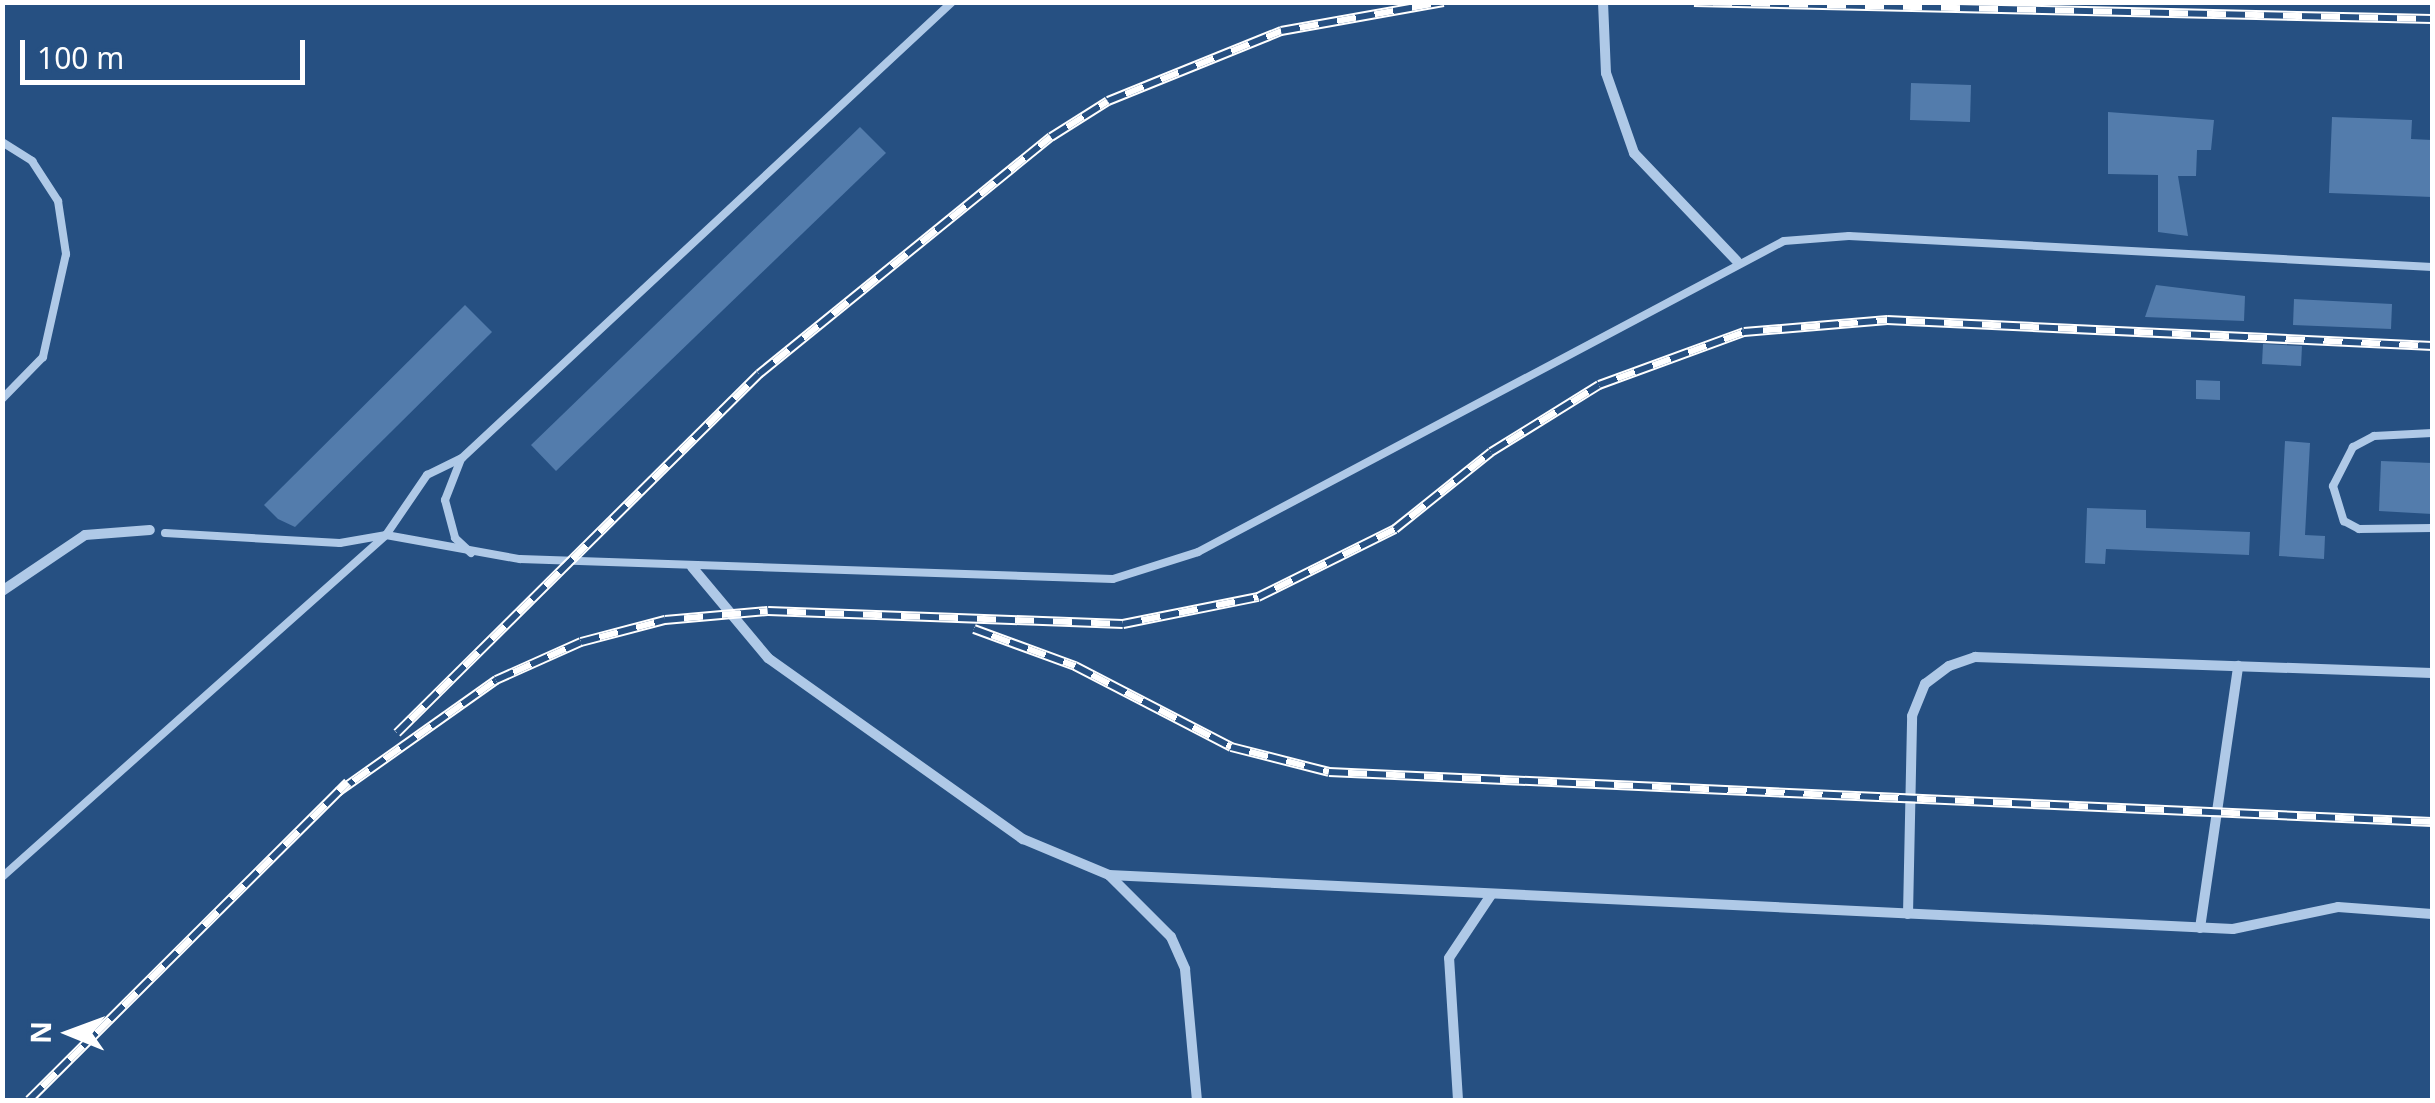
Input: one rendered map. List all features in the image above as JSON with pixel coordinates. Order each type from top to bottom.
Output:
[{"type":"street","points":[[1603,2],[1606,73],[1634,153],[1737,262]]},
{"type":"street","points":[[2,591],[85,536],[150,530]]},
{"type":"street","points":[[692,567],[768,658],[1023,839],[1109,874],[2200,928],[2274,924],[2338,907],[2432,914]]},
{"type":"street","points":[[1908,914],[1912,716],[1924,684],[1949,666],[1975,658],[2432,673]]},
{"type":"street","points":[[2200,928],[2238,666]]},
{"type":"street","points":[[1109,874],[1171,937],[1185,968],[1197,1100]]},
{"type":"street","points":[[1458,1100],[1449,958],[1491,895]]},
{"type":"lane","points":[[2,877],[386,535],[427,475],[462,458],[952,2]]},
{"type":"lane","points":[[2,142],[32,161],[58,201],[66,254],[43,357],[2,399]]},
{"type":"lane","points":[[165,533],[340,542],[386,535],[471,553],[692,567],[1087,580],[1151,570],[1737,262],[1784,241],[1849,236],[2432,267]]},
{"type":"lane","points":[[2432,433],[2374,436],[2353,447],[2333,486],[2344,521],[2360,529],[2432,528]]},
{"type":"lane","points":[[462,458],[445,500],[456,538],[471,553]]},
{"type":"building","points":[[1911,83],[1971,85],[1970,122],[1910,120]]},
{"type":"building","points":[[2108,112],[2214,120],[2211,150],[2197,150],[2196,176],[2178,176],[2188,236],[2158,232],[2158,175],[2108,174]]},
{"type":"building","points":[[2332,117],[2412,120],[2411,139],[2432,140],[2432,197],[2329,193]]},
{"type":"building","points":[[860,127],[886,153],[556,471],[531,445]]},
{"type":"building","points":[[2156,285],[2245,296],[2244,321],[2145,317]]},
{"type":"building","points":[[2294,299],[2392,304],[2391,329],[2293,325]]},
{"type":"building","points":[[465,305],[492,332],[295,527],[278,519],[264,505]]},
{"type":"building","points":[[2263,344],[2302,346],[2301,366],[2262,364]]},
{"type":"building","points":[[2196,380],[2220,381],[2220,400],[2196,399]]},
{"type":"building","points":[[2285,441],[2310,443],[2305,535],[2325,536],[2324,559],[2279,556]]},
{"type":"building","points":[[2381,461],[2432,463],[2432,514],[2379,511]]},
{"type":"building","points":[[2087,508],[2146,510],[2146,528],[2250,532],[2249,555],[2106,549],[2105,564],[2085,563]]},
{"type":"railway","points":[[397,733],[759,374],[1051,137],[1108,101],[1281,31],[1443,2]]},
{"type":"railway","points":[[1694,2],[2432,19]]},
{"type":"railway","points":[[338,792],[496,680],[581,642],[665,620],[768,611],[1123,624],[1258,597],[1395,529],[1491,452],[1599,385],[1744,332],[1887,320],[2432,346]]},
{"type":"railway","points":[[974,629],[1075,666],[1231,747],[1329,772],[2432,822]]},
{"type":"railway","points":[[29,1100],[348,782]]}]
